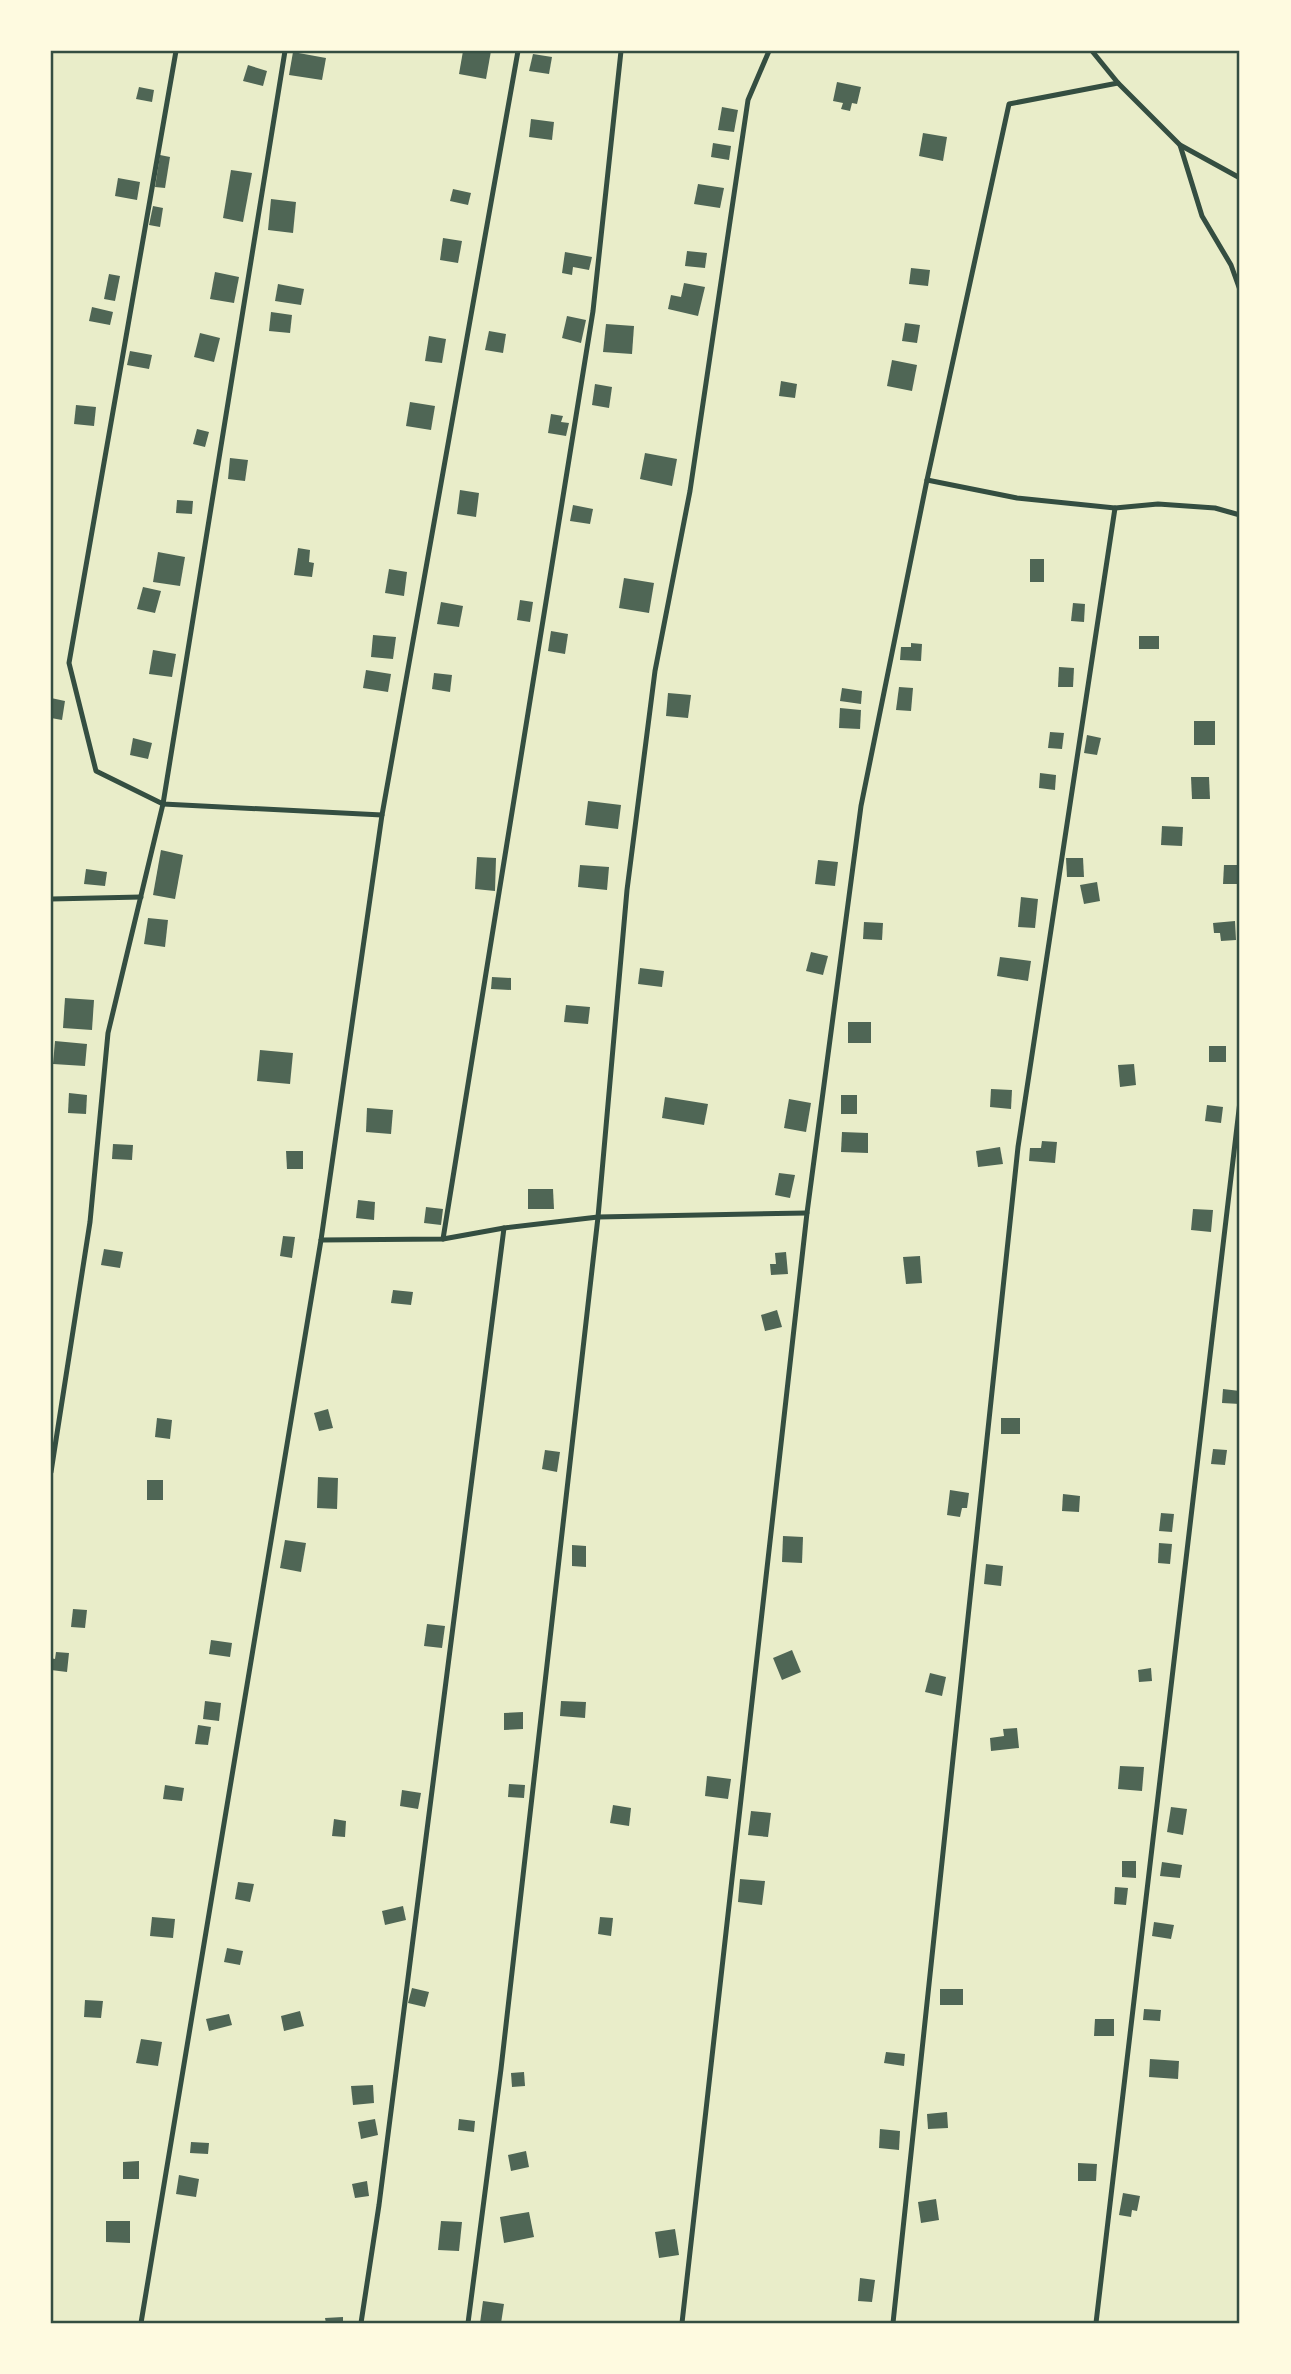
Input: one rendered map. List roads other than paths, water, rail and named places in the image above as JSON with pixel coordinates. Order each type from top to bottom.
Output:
[{"type":"lane","points":[[176,51],[69,663],[96,771],[163,804],[382,815]]},
{"type":"lane","points":[[51,1472],[90,1222],[108,1033],[163,804],[285,51]]},
{"type":"lane","points":[[141,2323],[321,1240],[382,815],[518,51]]},
{"type":"lane","points":[[443,1239],[593,311],[621,51]]},
{"type":"lane","points":[[468,2323],[501,2069],[598,1216],[627,890],[655,671],[690,491],[748,100],[769,51]]},
{"type":"lane","points":[[1092,51],[1118,83],[1180,145],[1240,178]]},
{"type":"lane","points":[[682,2323],[807,1213],[861,806],[927,480],[1009,104],[1118,83]]},
{"type":"lane","points":[[1180,145],[1202,216],[1231,265],[1240,290]]},
{"type":"lane","points":[[927,480],[1017,498],[1115,508],[1158,503],[1215,508],[1240,515]]},
{"type":"lane","points":[[893,2323],[1018,1147],[1115,508]]},
{"type":"lane","points":[[51,899],[141,897]]},
{"type":"lane","points":[[1096,2323],[1240,1101]]},
{"type":"lane","points":[[321,1240],[443,1239],[598,1216],[807,1213]]},
{"type":"lane","points":[[361,2323],[379,2205],[504,1228]]}]
